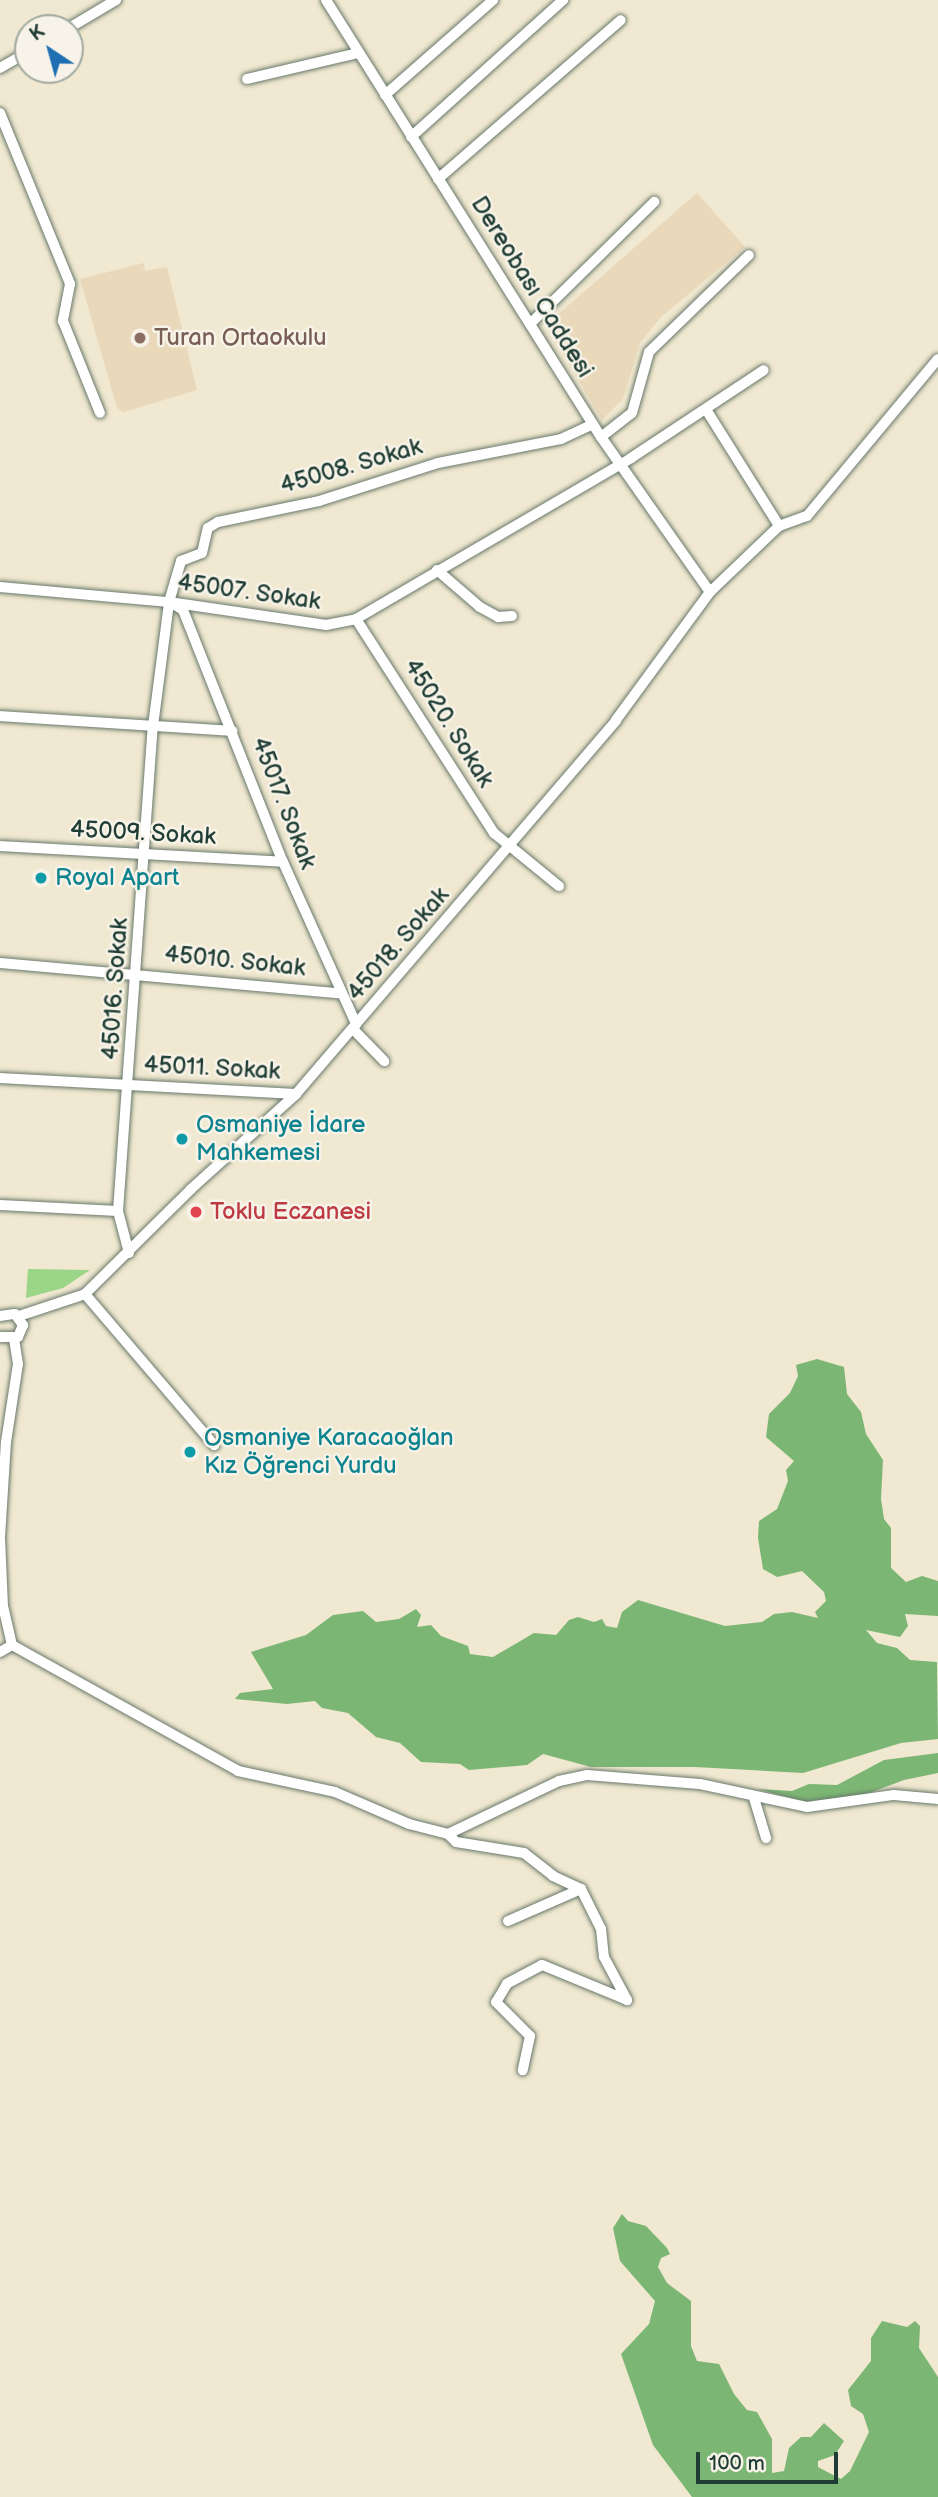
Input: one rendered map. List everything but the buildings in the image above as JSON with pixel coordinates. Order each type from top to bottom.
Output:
[{"type":"street","points":[[84,19],[116,0]]},
{"type":"street","name":"Dereobası Caddesi","points":[[326,0],[601,437],[710,592]]},
{"type":"street","points":[[385,95],[493,0]]},
{"type":"street","points":[[411,137],[563,0]]},
{"type":"street","points":[[438,179],[621,20]]},
{"type":"street","points":[[247,79],[358,53]]},
{"type":"street","points":[[0,113],[70,284],[63,321],[100,413]]},
{"type":"street","points":[[531,323],[654,202]]},
{"type":"street","points":[[601,437],[632,412],[649,352],[749,255]]},
{"type":"street","name":"45018. Sokak","points":[[0,1316],[11,1312],[19,1316],[85,1294],[129,1253],[191,1188],[296,1094],[510,848],[640,690],[710,592],[779,526],[807,516],[938,359]]},
{"type":"street","name":"45007. Sokak","points":[[0,587],[169,602],[326,625],[356,618],[707,411],[764,370]]},
{"type":"street","points":[[707,411],[779,526]]},
{"type":"street","name":"45008. Sokak","points":[[169,602],[181,561],[202,553],[208,528],[218,522],[319,501],[438,463],[561,439],[593,424]]},
{"type":"street","points":[[437,570],[480,607],[498,617],[512,616]]},
{"type":"street","name":"45016. Sokak","points":[[129,1253],[118,1211],[153,726],[169,602]]},
{"type":"street","name":"45017. Sokak","points":[[169,602],[183,610],[283,862],[339,993],[355,1026],[384,1061]]},
{"type":"street","name":"45020. Sokak","points":[[356,618],[494,833],[559,886]]},
{"type":"street","points":[[0,716],[233,731]]},
{"type":"street","name":"45009. Sokak","points":[[0,846],[283,862]]},
{"type":"street","name":"45010. Sokak","points":[[0,964],[137,972],[339,993]]},
{"type":"street","name":"45011. Sokak","points":[[0,1078],[296,1094]]},
{"type":"street","points":[[0,1205],[118,1211]]},
{"type":"street","points":[[85,1294],[214,1445]]},
{"type":"street","points":[[19,1316],[23,1329],[14,1340],[18,1364],[6,1442],[0,1537],[3,1607],[12,1645],[237,1771],[335,1792],[409,1824],[448,1834],[456,1842],[524,1853],[553,1876],[580,1889],[601,1929],[604,1957],[627,2000],[541,1965],[507,1984],[496,2002],[530,2036],[523,2070]]},
{"type":"street","points":[[0,1337],[14,1340]]},
{"type":"street","points":[[0,1652],[12,1645]]},
{"type":"street","points":[[448,1834],[559,1781],[587,1775],[700,1784],[754,1798],[807,1807],[894,1795],[938,1800]]},
{"type":"street","points":[[754,1798],[766,1838]]},
{"type":"street","points":[[508,1920],[580,1889]]},
{"type":"shaded area","points":[[697,193],[745,247],[661,317],[640,343],[623,399],[602,420],[546,325]]},
{"type":"shaded area","name":"Turan Ortaokulu","points":[[144,263],[145,271],[167,267],[197,390],[124,412],[117,408],[80,279]]},
{"type":"green space","points":[[28,1269],[90,1270],[63,1288],[26,1298]]},
{"type":"green space","points":[[817,1359],[844,1367],[847,1394],[861,1412],[866,1434],[883,1460],[881,1499],[884,1519],[891,1528],[891,1568],[906,1582],[922,1576],[938,1581],[938,1616],[905,1614],[908,1626],[900,1637],[866,1630],[877,1643],[897,1648],[910,1660],[937,1662],[938,1739],[901,1743],[803,1773],[695,1767],[591,1767],[543,1754],[527,1765],[469,1770],[460,1764],[421,1762],[400,1743],[376,1737],[348,1713],[322,1708],[315,1701],[287,1704],[235,1699],[240,1693],[273,1689],[251,1652],[306,1635],[333,1615],[363,1611],[376,1622],[399,1619],[416,1609],[421,1615],[417,1627],[431,1625],[441,1636],[468,1646],[470,1654],[493,1657],[534,1633],[556,1635],[569,1620],[578,1617],[594,1622],[602,1619],[606,1626],[617,1628],[622,1612],[638,1600],[725,1626],[762,1622],[774,1614],[792,1612],[818,1618],[815,1612],[826,1601],[824,1592],[802,1571],[777,1577],[763,1569],[758,1538],[759,1521],[777,1509],[788,1481],[786,1470],[794,1461],[766,1437],[769,1414],[790,1393],[798,1376],[796,1365]]},
{"type":"green space","points":[[938,1753],[938,1773],[904,1780],[848,1801],[810,1803],[757,1789],[792,1791],[809,1784],[837,1785],[884,1760]]},
{"type":"green space","points":[[622,2214],[628,2221],[646,2226],[667,2248],[670,2254],[661,2258],[658,2267],[667,2283],[691,2301],[691,2346],[697,2361],[719,2364],[734,2394],[747,2410],[757,2412],[772,2439],[772,2473],[784,2471],[789,2448],[801,2437],[811,2437],[824,2423],[844,2441],[835,2455],[818,2461],[818,2467],[841,2479],[850,2471],[869,2432],[863,2414],[851,2406],[848,2390],[871,2361],[871,2338],[882,2321],[907,2327],[915,2321],[920,2326],[919,2348],[938,2377],[938,2497],[692,2497],[653,2445],[621,2354],[649,2324],[655,2301],[620,2261],[613,2228]]},
{"type":"place","name":"Turan Ortaokulu","points":[[140,338]]},
{"type":"place","name":"Royal Apart","points":[[41,878]]},
{"type":"place","name":"Osmaniye İdare Mahkemesi","points":[[182,1139]]},
{"type":"place","name":"Toklu Eczanesi","points":[[196,1212]]},
{"type":"place","name":"Osmaniye Karacaoğlan Kız Öğrenci Yurdu","points":[[190,1452]]}]
